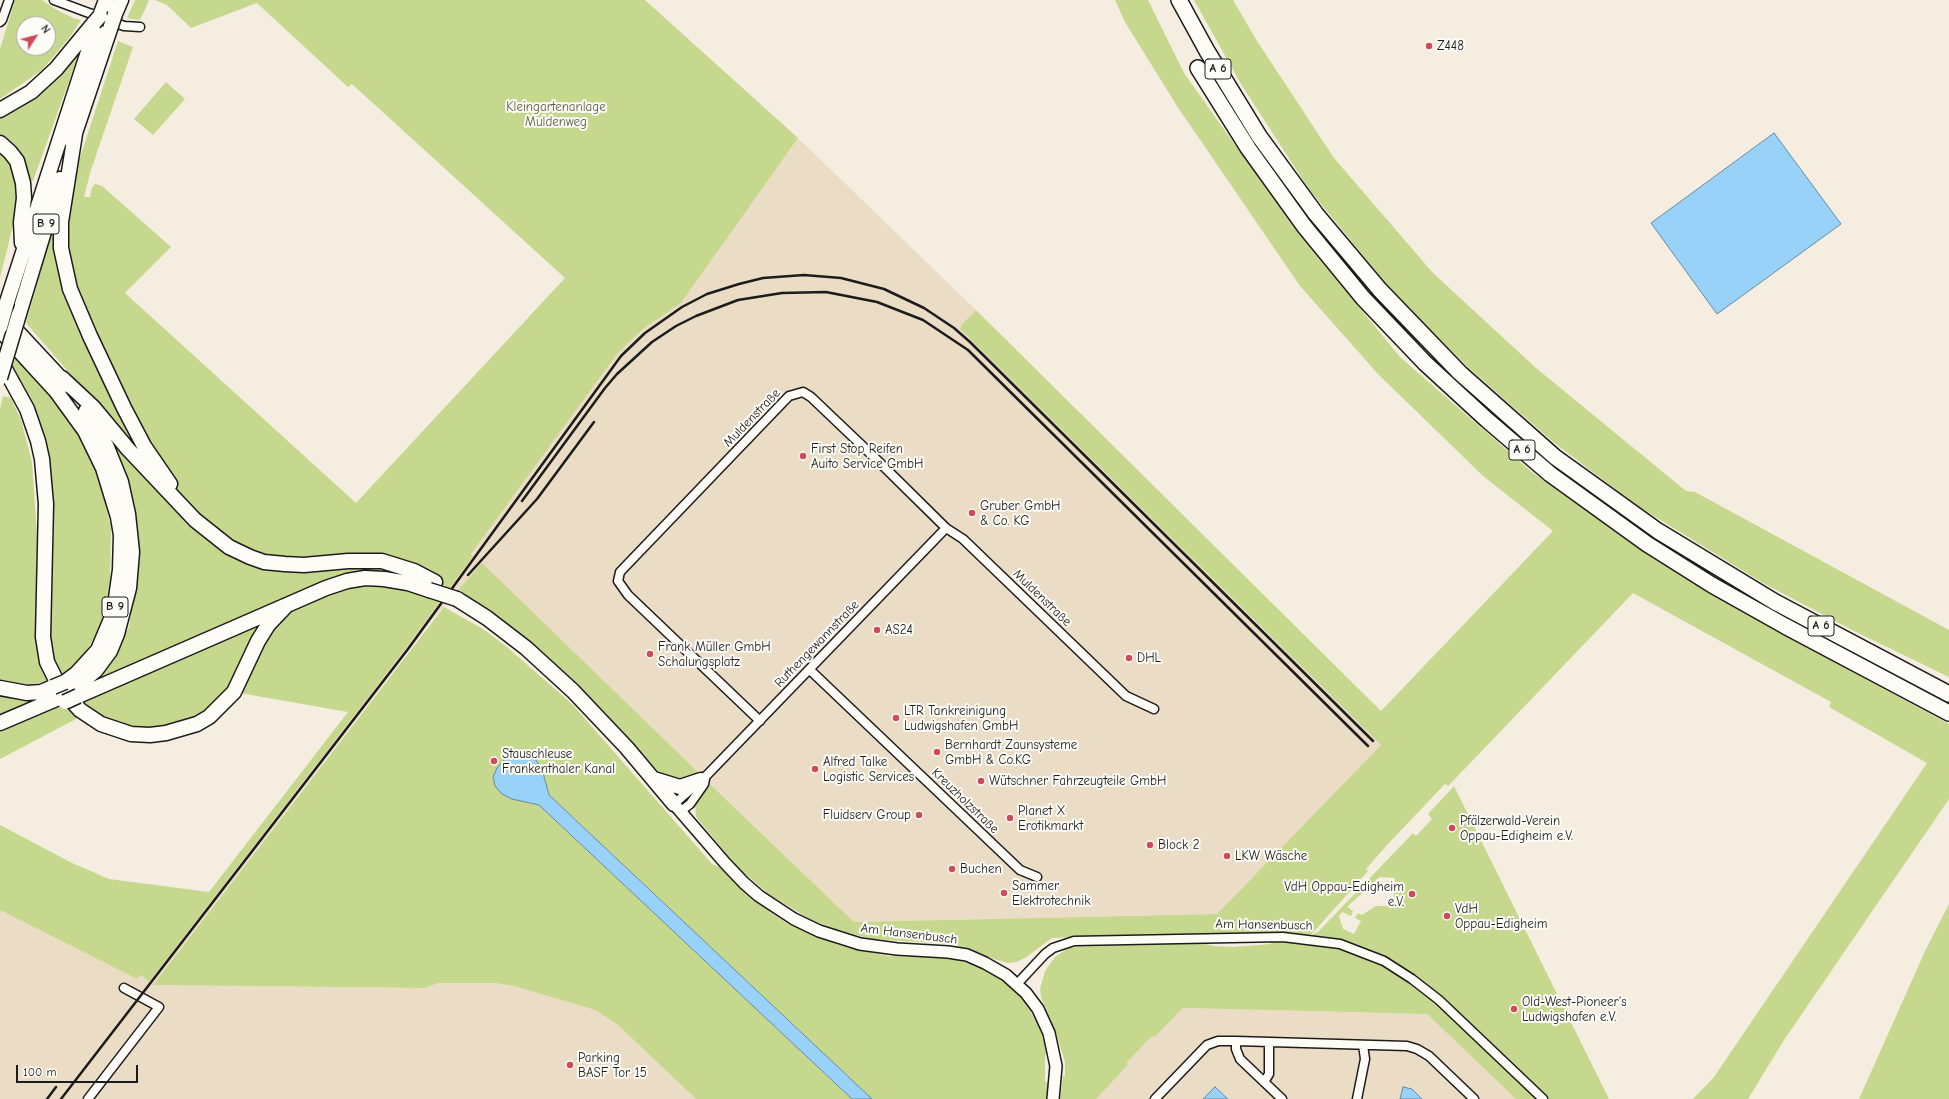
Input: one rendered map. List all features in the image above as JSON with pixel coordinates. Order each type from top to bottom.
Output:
[{"type":"highway","name":"B 9","points":[[0,110],[31,92],[56,69],[121,0]]},
{"type":"highway","name":"A 6","points":[[1179,0],[1207,51],[1259,136],[1316,214],[1380,290],[1460,373],[1555,457],[1658,531],[1775,602],[1949,694]]},
{"type":"highway","name":"B 9","points":[[1,368],[75,134],[104,17]]},
{"type":"highway","points":[[0,327],[4,308],[22,252],[104,17]]},
{"type":"highway","name":"A 6","points":[[1198,68],[1248,148],[1313,238],[1363,298],[1425,363],[1492,425],[1550,474],[1647,544],[1706,581],[1785,626],[1949,713]]},
{"type":"highway","points":[[75,134],[61,222],[61,248],[70,289],[100,360],[144,446],[195,520]]},
{"type":"highway","points":[[0,143],[17,161],[23,183],[24,198],[21,222],[22,252]]},
{"type":"highway","points":[[4,308],[62,378],[95,425],[114,463],[125,499],[132,552],[129,588],[117,634],[110,651],[96,670],[66,692]]},
{"type":"highway","name":"B 9","points":[[0,330],[56,391],[85,431],[103,468],[118,516],[121,535],[120,570],[114,612],[98,650],[81,669],[66,692],[27,693],[0,688]]},
{"type":"highway","points":[[1,368],[27,409],[38,441],[42,459],[46,504],[43,617],[45,652],[54,678],[80,710],[101,724],[131,734],[166,734],[197,724],[209,717],[234,692],[258,641],[268,625],[287,605]]},
{"type":"highway","points":[[62,378],[93,407],[128,450],[195,520],[229,547],[264,562],[304,565],[348,561],[382,561],[414,571],[432,586],[457,599],[487,618],[526,648],[594,712],[677,807]]},
{"type":"highway","points":[[0,723],[66,692],[287,605],[326,588],[347,581],[365,578],[384,579],[432,586]]},
{"type":"highway","points":[[654,779],[680,787],[704,778]]},
{"type":"street","points":[[0,22],[8,0]]},
{"type":"street","points":[[54,0],[124,26],[140,27]]},
{"type":"street","name":"Muldenstraße","points":[[760,721],[628,595],[618,581],[620,572],[789,396],[803,392],[811,397],[946,528],[963,539],[1126,696],[1154,709]]},
{"type":"street","name":"Ruthengewannstraße","points":[[677,807],[946,528]]},
{"type":"street","name":"Kreuzholzstraße","points":[[810,670],[1020,870],[1037,877]]},
{"type":"street","name":"Am Hansenbusch","points":[[677,807],[725,864],[744,883],[759,896],[794,919],[818,931],[860,944],[882,948],[948,952],[967,955],[995,968],[1017,984],[1034,1004],[1045,1022],[1056,1061],[1054,1099]]},
{"type":"street","name":"Am Hansenbusch","points":[[1017,984],[1045,954],[1053,948],[1074,941],[1283,937],[1340,944],[1384,961],[1412,979],[1439,1000],[1543,1099]]},
{"type":"street","points":[[88,1099],[158,1008],[124,988]]},
{"type":"street","points":[[1154,1099],[1206,1045],[1218,1041],[1407,1046],[1417,1049],[1429,1056],[1474,1099]]},
{"type":"street","points":[[1236,1041],[1236,1049],[1240,1059],[1282,1099]]},
{"type":"street","points":[[1264,1082],[1269,1074],[1269,1043]]},
{"type":"street","points":[[1357,1099],[1364,1059],[1363,1045]]},
{"type":"shaded area","points":[[798,138],[976,310],[962,324],[960,329],[1381,745],[1217,914],[854,922],[482,564],[432,620],[153,985],[424,988],[439,983],[495,983],[514,986],[595,1010],[618,1025],[696,1099],[0,1099],[0,910],[137,979],[141,975],[149,982],[406,648],[473,556],[471,554],[617,354],[643,329],[681,303]]},
{"type":"shaded area","points":[[1183,1008],[1427,1014],[1516,1099],[1096,1099],[1128,1065],[1127,1062],[1152,1036],[1155,1037]]},
{"type":"green space","points":[[15,0],[42,0],[55,9],[73,18],[81,20],[70,37],[56,54],[56,16],[16,16],[16,56],[54,56],[42,70],[0,99],[0,49]]},
{"type":"green space","points":[[135,0],[149,0],[139,20],[127,18]]},
{"type":"green space","name":"Kleingartenanlage Muldenweg","points":[[155,0],[645,0],[798,138],[681,303],[643,329],[617,354],[471,554],[473,556],[406,648],[149,982],[141,975],[137,979],[0,910],[0,825],[72,863],[109,879],[209,892],[348,712],[234,692],[197,724],[121,732],[78,718],[0,759],[0,731],[55,706],[89,685],[109,665],[129,627],[136,579],[137,525],[128,485],[115,449],[126,438],[26,323],[51,235],[67,241],[67,225],[72,182],[118,41],[133,47],[91,170],[84,197],[90,197],[92,188],[95,184],[102,186],[171,247],[125,293],[356,503],[565,278],[352,84],[348,87],[257,3],[191,28],[167,5]]},
{"type":"green space","points":[[1115,0],[1148,0],[1184,73],[1293,227],[1400,357],[1533,473],[1656,560],[1845,668],[1949,724],[1949,799],[1784,1040],[1748,1099],[1693,1099],[1714,1077],[1927,763],[1829,707],[1831,702],[1633,593],[1453,781],[1448,786],[1445,784],[1387,845],[1366,869],[1368,871],[1310,936],[1319,931],[1413,833],[1416,836],[1432,819],[1428,814],[1454,786],[1609,1099],[1516,1099],[1427,1014],[1183,1008],[1155,1037],[1152,1036],[1127,1062],[1128,1065],[1096,1099],[1060,1099],[1063,1076],[1065,1076],[1065,1062],[1056,1033],[1041,997],[1040,989],[1045,971],[1055,957],[1067,949],[1081,945],[1203,943],[1213,946],[1233,947],[1271,944],[1272,935],[1226,933],[1052,938],[1025,958],[1016,962],[1008,963],[953,944],[872,939],[833,929],[808,918],[770,895],[738,868],[696,817],[695,803],[701,791],[709,783],[854,922],[1217,914],[1381,745],[960,329],[962,324],[976,310],[1381,711],[1553,531],[1483,476],[1378,374],[1300,286],[1177,106],[1125,22]],"holes":[[[1380,877],[1395,878],[1393,906],[1376,906],[1362,915],[1358,913],[1355,918],[1361,921],[1354,934],[1343,929],[1339,916],[1342,912],[1351,916],[1353,911],[1347,907]]]},
{"type":"green space","points":[[1194,0],[1233,0],[1257,41],[1334,158],[1433,273],[1536,368],[1686,491],[1695,492],[1949,630],[1949,677],[1854,631],[1763,583],[1636,505],[1552,441],[1470,369],[1397,297],[1308,188],[1241,84]]},
{"type":"green space","points":[[75,54],[78,56],[33,181],[29,179],[0,137],[0,115]]},
{"type":"green space","points":[[166,82],[185,99],[153,135],[134,119]]},
{"type":"green space","points":[[0,153],[7,158],[15,173],[18,192],[17,209],[0,278]]},
{"type":"green space","points":[[16,355],[48,393],[72,425],[87,449],[99,476],[111,528],[110,579],[105,612],[99,631],[84,654],[70,668],[59,675],[48,639],[53,496],[48,457],[38,418],[22,383],[12,367]]},
{"type":"green space","points":[[3,396],[11,398],[21,420],[32,462],[37,536],[36,632],[41,664],[50,681],[24,685],[10,684],[0,680],[0,409]]},
{"type":"green space","points":[[482,563],[699,773],[685,783],[664,778],[630,740],[575,684],[459,589]]},
{"type":"green space","points":[[444,607],[483,629],[507,647],[572,704],[712,864],[719,867],[743,891],[773,914],[788,924],[841,946],[888,956],[941,957],[957,959],[987,970],[1004,981],[1025,1002],[1040,1028],[1047,1054],[1045,1055],[1045,1082],[1048,1083],[1046,1099],[872,1099],[549,795],[542,769],[512,799],[539,805],[852,1099],[696,1099],[618,1025],[595,1010],[514,986],[495,983],[439,983],[424,988],[153,985]]},
{"type":"green space","points":[[0,695],[21,700],[41,696],[42,698],[0,716]]},
{"type":"green space","points":[[1949,904],[1949,1099],[1859,1099],[1926,949]]},
{"type":"water","points":[[1774,133],[1841,224],[1717,314],[1651,223]]},
{"type":"water","points":[[515,753],[526,753],[535,759],[542,769],[549,795],[872,1099],[852,1099],[539,805],[512,799],[502,794],[495,786],[493,777],[497,768],[506,758]]},
{"type":"water","points":[[1215,1087],[1228,1099],[1203,1099]]},
{"type":"water","points":[[1403,1087],[1412,1089],[1422,1099],[1400,1099]]},
{"type":"railway","points":[[61,1099],[408,649],[621,356],[645,333],[682,307],[707,294],[739,284],[763,278],[804,275],[841,278],[884,289],[924,308],[954,328],[970,342],[1373,741]]},
{"type":"railway","points":[[522,501],[605,388],[617,374],[652,342],[676,326],[696,316],[738,300],[782,293],[826,292],[877,302],[923,320],[968,350],[1368,746]]},
{"type":"railway","points":[[468,575],[537,499],[594,422]]},
{"type":"railway","points":[[47,1099],[56,1087]]},
{"type":"place","name":"Z448","points":[[1429,46]]},
{"type":"place","name":"First Stop Reifen Auito Service GmbH","points":[[803,456]]},
{"type":"place","name":"Gruber GmbH & Co. KG","points":[[972,513]]},
{"type":"place","name":"AS24","points":[[877,630]]},
{"type":"place","name":"Frank Müller GmbH Schalungsplatz","points":[[650,654]]},
{"type":"place","name":"DHL","points":[[1129,658]]},
{"type":"place","name":"LTR Tankreinigung Ludwigshafen GmbH","points":[[896,718]]},
{"type":"place","name":"Bernhardt Zaunsysteme GmbH & Co.KG","points":[[937,752]]},
{"type":"place","name":"Stauschleuse Frankenthaler Kanal","points":[[494,761]]},
{"type":"place","name":"Alfred Talke Logistic Services","points":[[815,769]]},
{"type":"place","name":"Wütschner Fahrzeugteile GmbH","points":[[981,781]]},
{"type":"place","name":"Fluidserv Group","points":[[919,815]]},
{"type":"place","name":"Planet X Erotikmarkt","points":[[1010,818]]},
{"type":"place","name":"Pfälzerwald-Verein Oppau-Edigheim e.V.","points":[[1452,828]]},
{"type":"place","name":"Block 2","points":[[1150,845]]},
{"type":"place","name":"LKW Wäsche","points":[[1227,856]]},
{"type":"place","name":"Buchen","points":[[952,869]]},
{"type":"place","name":"Sammer Elektrotechnik","points":[[1004,893]]},
{"type":"place","name":"VdH Oppau-Edigheim e.V.","points":[[1412,894]]},
{"type":"place","name":"VdH Oppau-Edigheim","points":[[1447,916]]},
{"type":"place","name":"Old-West-Pioneer's Ludwigshafen e.V.","points":[[1514,1009]]},
{"type":"place","name":"Parking BASF Tor 15","points":[[570,1065]]}]
